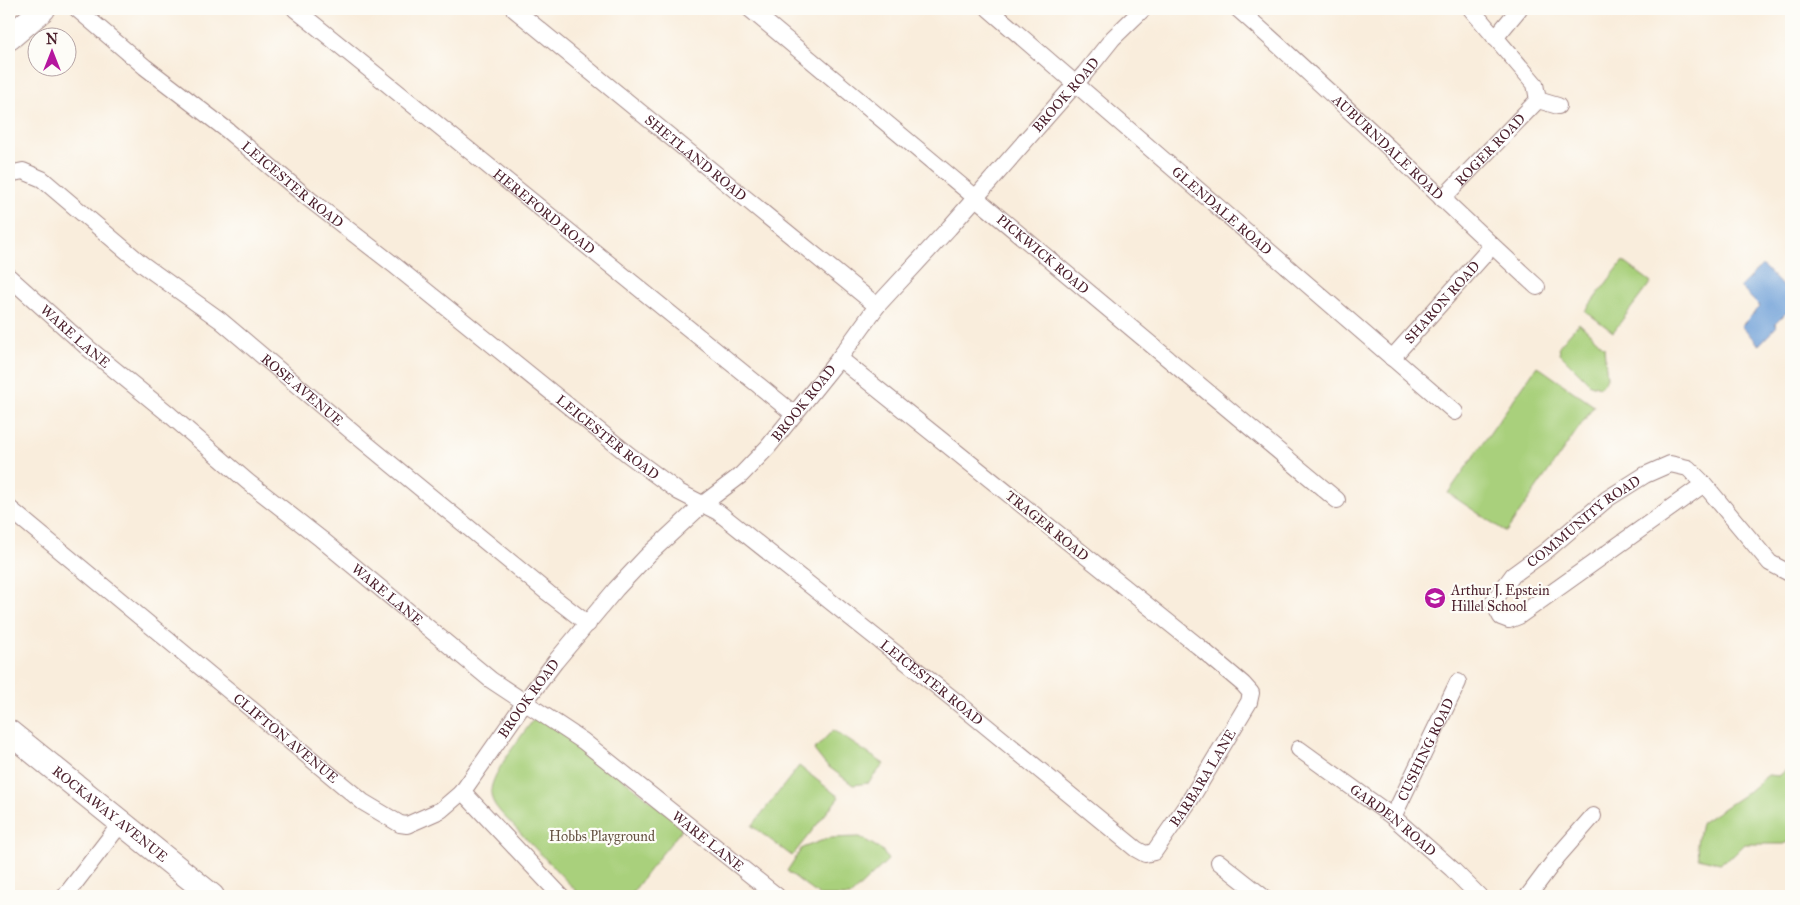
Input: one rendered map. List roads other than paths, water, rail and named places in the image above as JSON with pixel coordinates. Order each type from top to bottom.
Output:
[{"type":"street","points":[[9,38],[43,9]]},
{"type":"street","name":"LEICESTER ROAD","points":[[77,9],[309,199],[394,265],[629,455],[679,492],[718,512],[953,699],[1136,849],[1145,854],[1148,853]]},
{"type":"street","name":"HEREFORD ROAD","points":[[295,9],[794,414]]},
{"type":"street","name":"SHETLAND ROAD","points":[[514,9],[877,306]]},
{"type":"street","name":"PICKWICK ROAD","points":[[750,9],[1337,500]]},
{"type":"street","name":"GLENDALE ROAD","points":[[989,9],[1455,412]]},
{"type":"street","name":"BROOK ROAD","points":[[462,791],[476,774],[524,702],[616,589],[648,555],[704,504],[741,475],[768,447],[839,358],[877,306],[1076,84],[1113,38],[1143,9]]},
{"type":"street","name":"AUBURNDALE ROAD","points":[[1238,9],[1537,286]]},
{"type":"street","points":[[1471,9],[1535,84],[1538,100],[1558,106]]},
{"type":"street","points":[[1495,38],[1519,9]]},
{"type":"street","name":"ROGER ROAD","points":[[1442,199],[1538,100]]},
{"type":"street","name":"ROSE AVENUE","points":[[9,174],[23,171],[42,179],[142,264],[220,320],[355,435],[588,624]]},
{"type":"street","name":"SHARON ROAD","points":[[1392,358],[1492,246]]},
{"type":"street","name":"WARE LANE","points":[[9,277],[88,348],[248,482],[321,539],[491,680],[583,741],[777,896]]},
{"type":"street","name":"TRAGER ROAD","points":[[839,358],[1236,678],[1247,688],[1251,693],[1250,695]]},
{"type":"street","name":"COMMUNITY ROAD","points":[[1704,484],[1518,616],[1509,620],[1501,617],[1493,602],[1513,575],[1546,551],[1608,499],[1645,474],[1670,464],[1688,468],[1704,484],[1770,563],[1791,574]]},
{"type":"street","name":"CLIFTON AVENUE","points":[[9,508],[363,802],[400,824],[407,825],[441,810],[462,791]]},
{"type":"street","name":"CUSHING ROAD","points":[[1393,817],[1458,682]]},
{"type":"street","name":"BARBARA LANE","points":[[1148,853],[1154,852],[1190,800],[1249,702],[1250,695]]},
{"type":"street","name":"ROCKAWAY AVENUE","points":[[9,732],[212,896]]},
{"type":"street","name":"GARDEN ROAD","points":[[1299,749],[1393,817],[1452,869],[1479,896]]},
{"type":"street","points":[[462,791],[561,896]]},
{"type":"street","points":[[1528,896],[1558,856],[1593,816]]},
{"type":"street","points":[[65,896],[121,823]]},
{"type":"street","points":[[1218,862],[1262,896]]},
{"type":"water","points":[[1762,265],[1791,295],[1791,308],[1775,324],[1777,326],[1759,345],[1741,326],[1760,307],[1740,287]]},
{"type":"place","name":"Arthur J. Epstein Hillel School","points":[[1435,598]]},
{"type":"park label","name":"Hobbs Playground","points":[[602,836]]}]
